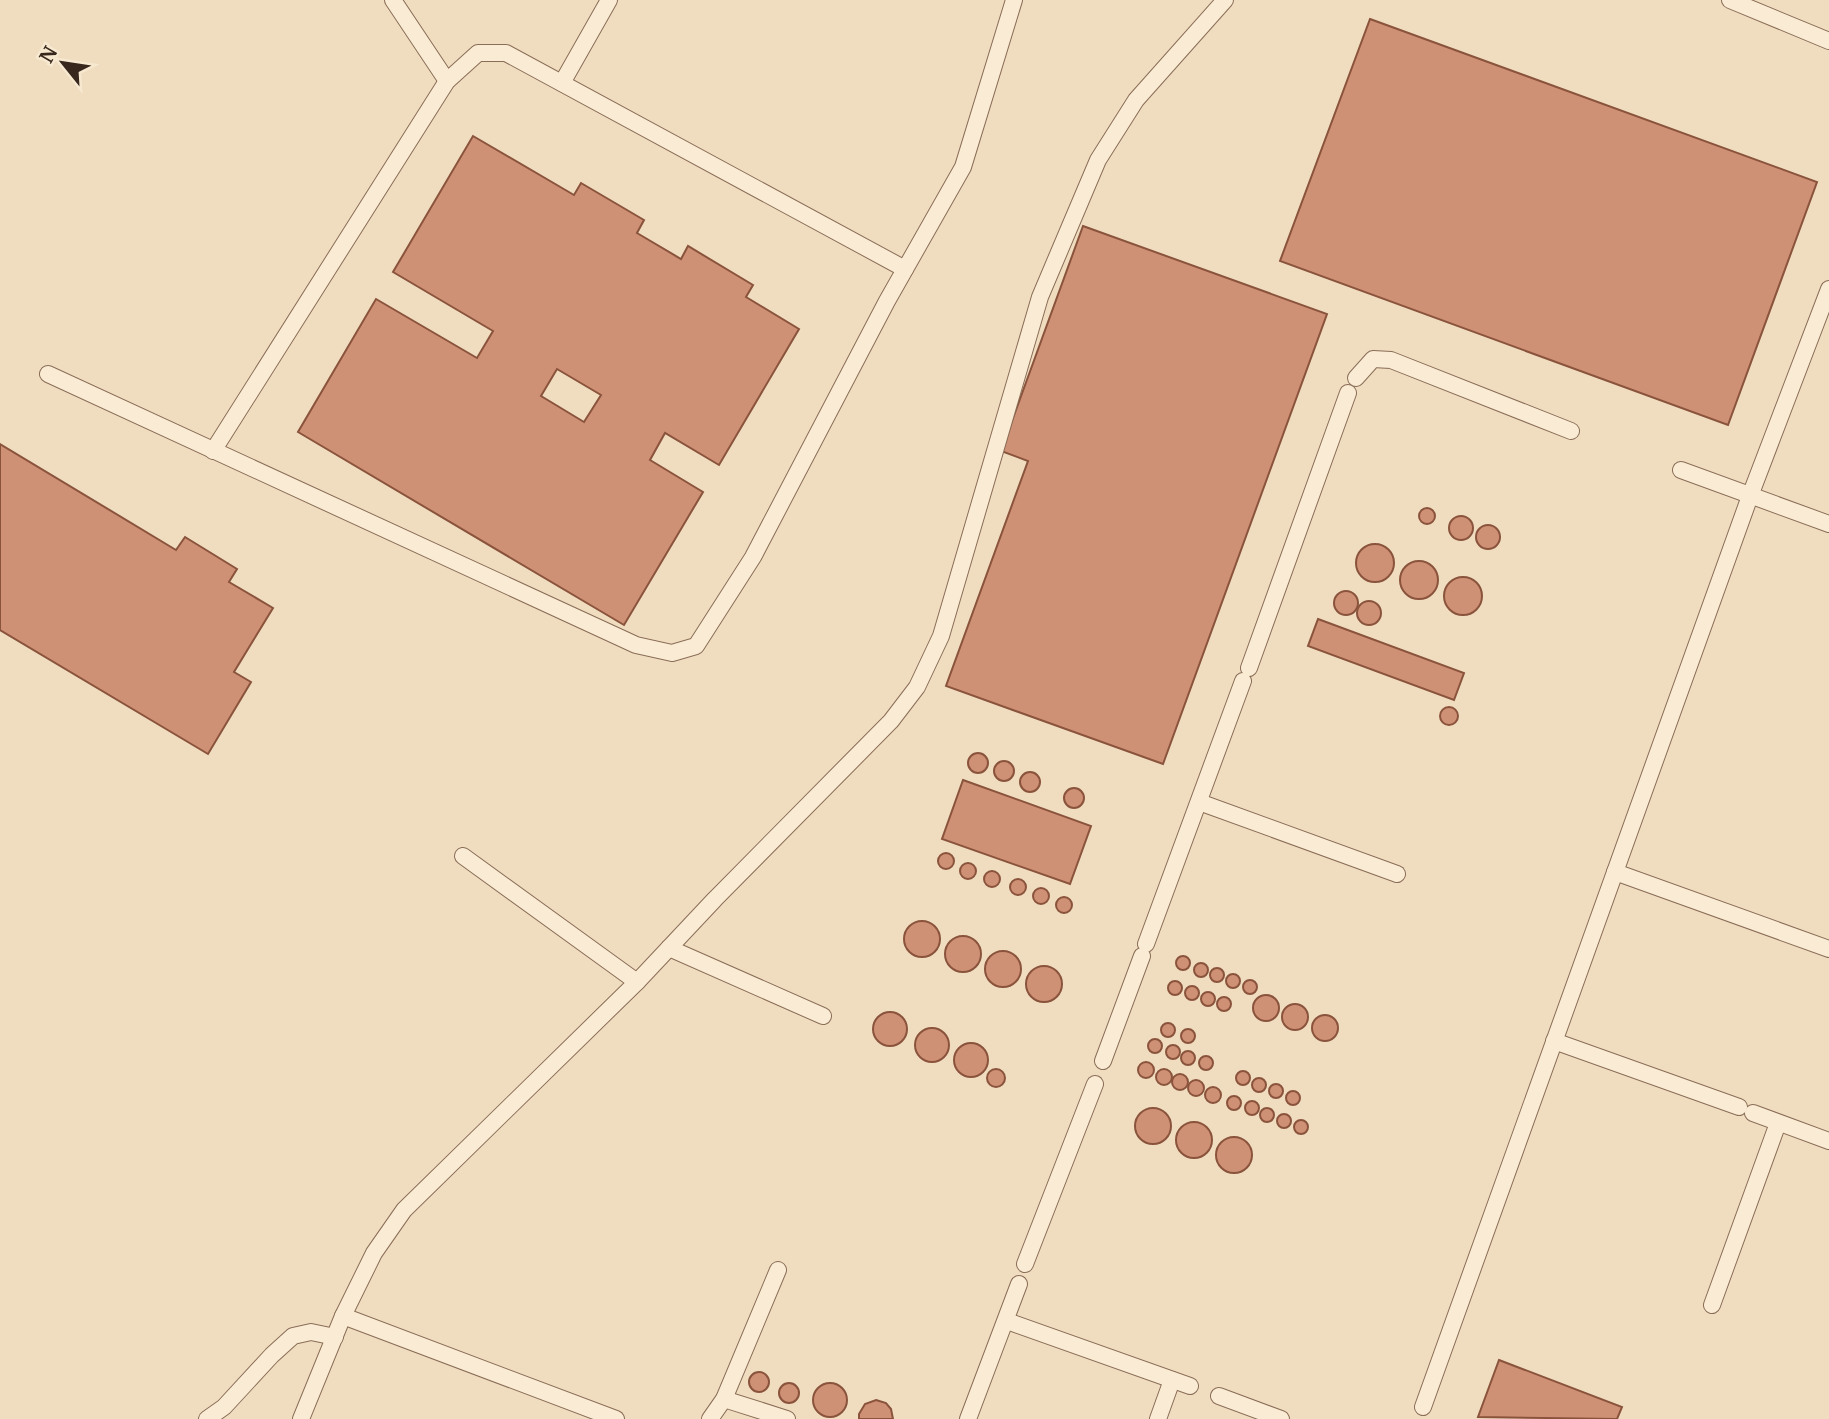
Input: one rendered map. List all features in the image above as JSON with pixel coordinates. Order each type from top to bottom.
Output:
[{"type":"lane","points":[[393,0],[447,80]]},
{"type":"lane","points":[[562,83],[609,0]]},
{"type":"lane","points":[[48,374],[636,645],[672,653],[696,646],[753,557],[905,269],[963,167],[1014,0]]},
{"type":"lane","points":[[301,1419],[343,1315],[374,1253],[404,1210],[637,982],[891,721],[917,687],[941,636],[1040,297],[1098,160],[1136,100],[1225,0]]},
{"type":"lane","points":[[1730,0],[1829,41]]},
{"type":"lane","points":[[213,450],[447,80],[478,53],[506,52],[905,269]]},
{"type":"lane","points":[[1423,1407],[1750,496],[1829,289]]},
{"type":"lane","points":[[1356,378],[1373,359],[1391,360],[1571,431]]},
{"type":"lane","points":[[1103,1061],[1348,393]]},
{"type":"lane","points":[[1681,470],[1829,524]]},
{"type":"lane","points":[[1199,802],[1397,874]]},
{"type":"lane","points":[[463,856],[637,982]]},
{"type":"lane","points":[[1615,872],[1829,949]]},
{"type":"lane","points":[[669,948],[823,1016]]},
{"type":"lane","points":[[1554,1041],[1829,1141]]},
{"type":"lane","points":[[1025,1264],[1095,1084]]},
{"type":"lane","points":[[1712,1305],[1778,1124]]},
{"type":"lane","points":[[710,1419],[724,1399],[778,1270]]},
{"type":"lane","points":[[968,1419],[1007,1321],[1019,1283]]},
{"type":"lane","points":[[343,1315],[616,1419]]},
{"type":"lane","points":[[1007,1321],[1190,1387]]},
{"type":"lane","points":[[206,1419],[224,1407],[271,1355],[293,1336],[311,1332],[335,1337]]},
{"type":"lane","points":[[1158,1419],[1172,1380]]},
{"type":"lane","points":[[1219,1396],[1281,1419]]},
{"type":"lane","points":[[724,1399],[787,1419]]},
{"type":"building","points":[[1370,19],[1817,182],[1728,425],[1280,261]]},
{"type":"building","points":[[473,136],[574,195],[581,183],[644,220],[637,233],[681,259],[688,246],[753,285],[746,297],[799,329],[719,465],[665,433],[650,460],[703,492],[624,625],[298,432],[376,299],[477,358],[493,331],[393,272]],"holes":[[[557,369],[601,395],[584,422],[541,396]]]},
{"type":"building","points":[[1083,226],[1327,314],[1163,764],[946,686],[1028,461],[1001,451]]},
{"type":"building","points":[[0,444],[176,550],[185,537],[237,569],[229,582],[273,608],[234,672],[251,682],[208,754],[0,630]]},
{"type":"building","points":[[1424,508],[1430,508],[1435,516],[1433,522],[1424,524],[1419,519],[1419,513]]},
{"type":"building","points":[[1461,516],[1469,520],[1473,528],[1469,536],[1461,540],[1453,536],[1449,528],[1453,520]]},
{"type":"building","points":[[1488,525],[1496,529],[1500,537],[1496,545],[1488,549],[1480,545],[1476,537],[1480,529]]},
{"type":"building","points":[[1375,544],[1388,550],[1394,563],[1388,576],[1375,582],[1362,576],[1356,563],[1362,550]]},
{"type":"building","points":[[1419,561],[1432,567],[1438,580],[1432,593],[1419,599],[1406,593],[1400,580],[1406,567]]},
{"type":"building","points":[[1463,577],[1476,583],[1482,596],[1476,609],[1463,615],[1450,609],[1444,596],[1450,583]]},
{"type":"building","points":[[1346,591],[1354,595],[1358,603],[1354,611],[1346,615],[1338,611],[1334,603],[1338,595]]},
{"type":"building","points":[[1369,601],[1377,605],[1381,613],[1377,621],[1369,625],[1361,621],[1357,613],[1361,605]]},
{"type":"building","points":[[1318,619],[1464,673],[1454,700],[1308,646]]},
{"type":"building","points":[[1449,707],[1457,712],[1458,716],[1453,724],[1449,725],[1441,720],[1440,716],[1445,708]]},
{"type":"building","points":[[978,753],[985,756],[988,763],[985,770],[978,773],[971,770],[968,763],[971,756]]},
{"type":"building","points":[[1004,761],[1011,764],[1014,771],[1011,778],[1004,781],[997,778],[994,771],[997,764]]},
{"type":"building","points":[[1030,772],[1037,775],[1040,782],[1037,789],[1030,792],[1023,789],[1020,782],[1023,775]]},
{"type":"building","points":[[963,780],[1091,826],[1070,884],[942,839]]},
{"type":"building","points":[[1074,788],[1081,791],[1084,798],[1081,805],[1074,808],[1067,805],[1064,798],[1067,791]]},
{"type":"building","points":[[946,853],[952,855],[952,867],[946,869],[940,867],[938,861],[940,855]]},
{"type":"building","points":[[968,863],[974,865],[974,877],[968,879],[962,877],[960,871],[962,865]]},
{"type":"building","points":[[992,871],[998,873],[998,885],[992,887],[986,885],[984,879],[986,873]]},
{"type":"building","points":[[1018,879],[1024,881],[1024,893],[1018,895],[1012,893],[1010,887],[1012,881]]},
{"type":"building","points":[[1038,888],[1044,888],[1049,896],[1047,902],[1038,904],[1033,899],[1033,893]]},
{"type":"building","points":[[1064,897],[1070,899],[1070,911],[1064,913],[1058,911],[1056,905],[1058,899]]},
{"type":"building","points":[[922,921],[935,926],[940,939],[935,952],[922,957],[909,952],[904,939],[909,926]]},
{"type":"building","points":[[963,936],[975,942],[981,954],[975,966],[963,972],[951,966],[945,954],[951,942]]},
{"type":"building","points":[[1003,951],[1016,956],[1021,969],[1016,982],[1003,987],[990,982],[985,969],[990,956]]},
{"type":"building","points":[[1183,956],[1188,958],[1188,968],[1183,970],[1178,968],[1176,963],[1178,958]]},
{"type":"building","points":[[1201,963],[1206,965],[1206,975],[1201,977],[1196,975],[1194,970],[1196,965]]},
{"type":"building","points":[[1044,966],[1057,971],[1062,984],[1057,997],[1044,1002],[1031,997],[1026,984],[1031,971]]},
{"type":"building","points":[[1217,968],[1222,970],[1222,980],[1217,982],[1212,980],[1210,975],[1212,970]]},
{"type":"building","points":[[1233,974],[1238,976],[1238,986],[1233,988],[1228,986],[1226,981],[1228,976]]},
{"type":"building","points":[[1247,980],[1253,980],[1257,987],[1253,994],[1247,994],[1243,990],[1243,984]]},
{"type":"building","points":[[1175,981],[1180,983],[1180,993],[1175,995],[1170,993],[1168,988],[1170,983]]},
{"type":"building","points":[[1189,986],[1195,986],[1199,993],[1195,1000],[1189,1000],[1185,996],[1185,990]]},
{"type":"building","points":[[1208,992],[1213,994],[1213,1004],[1208,1006],[1203,1004],[1201,999],[1203,994]]},
{"type":"building","points":[[1266,995],[1275,999],[1279,1008],[1275,1017],[1266,1021],[1257,1017],[1253,1008],[1257,999]]},
{"type":"building","points":[[1224,997],[1229,999],[1229,1009],[1224,1011],[1219,1009],[1217,1004],[1219,999]]},
{"type":"building","points":[[1295,1004],[1304,1008],[1308,1017],[1304,1026],[1295,1030],[1286,1026],[1282,1017],[1286,1008]]},
{"type":"building","points":[[890,1012],[902,1017],[907,1029],[902,1041],[890,1046],[878,1041],[873,1029],[878,1017]]},
{"type":"building","points":[[1325,1015],[1334,1019],[1338,1028],[1334,1037],[1325,1041],[1316,1037],[1312,1028],[1316,1019]]},
{"type":"building","points":[[1168,1023],[1173,1025],[1173,1035],[1168,1037],[1163,1035],[1161,1030],[1163,1025]]},
{"type":"building","points":[[932,1028],[944,1033],[949,1045],[944,1057],[932,1062],[920,1057],[915,1045],[920,1033]]},
{"type":"building","points":[[1188,1029],[1193,1031],[1193,1041],[1188,1043],[1183,1041],[1181,1036],[1183,1031]]},
{"type":"building","points":[[1155,1039],[1160,1041],[1160,1051],[1155,1053],[1150,1051],[1148,1046],[1150,1041]]},
{"type":"building","points":[[971,1043],[983,1048],[988,1060],[983,1072],[971,1077],[959,1072],[954,1060],[959,1048]]},
{"type":"building","points":[[1170,1045],[1176,1045],[1180,1052],[1176,1059],[1170,1059],[1166,1055],[1166,1049]]},
{"type":"building","points":[[1188,1051],[1193,1053],[1193,1063],[1188,1065],[1183,1063],[1181,1058],[1183,1053]]},
{"type":"building","points":[[1206,1056],[1211,1058],[1211,1068],[1206,1070],[1201,1068],[1199,1063],[1201,1058]]},
{"type":"building","points":[[1146,1062],[1154,1070],[1146,1078],[1138,1070]]},
{"type":"building","points":[[996,1069],[1002,1072],[1005,1078],[1002,1084],[996,1087],[990,1084],[987,1078],[990,1072]]},
{"type":"building","points":[[1164,1069],[1172,1077],[1164,1085],[1156,1077]]},
{"type":"building","points":[[1240,1071],[1246,1071],[1250,1078],[1246,1085],[1240,1085],[1236,1081],[1236,1075]]},
{"type":"building","points":[[1180,1074],[1188,1082],[1180,1090],[1172,1082]]},
{"type":"building","points":[[1259,1078],[1264,1080],[1264,1090],[1259,1092],[1254,1090],[1252,1085],[1254,1080]]},
{"type":"building","points":[[1196,1080],[1204,1088],[1196,1096],[1188,1088]]},
{"type":"building","points":[[1276,1084],[1281,1086],[1281,1096],[1276,1098],[1271,1096],[1269,1091],[1271,1086]]},
{"type":"building","points":[[1213,1087],[1221,1095],[1213,1103],[1205,1095]]},
{"type":"building","points":[[1293,1091],[1298,1093],[1298,1103],[1293,1105],[1288,1103],[1286,1098],[1288,1093]]},
{"type":"building","points":[[1234,1096],[1239,1098],[1239,1108],[1234,1110],[1229,1108],[1227,1103],[1229,1098]]},
{"type":"building","points":[[1252,1101],[1257,1103],[1257,1113],[1252,1115],[1247,1113],[1245,1108],[1247,1103]]},
{"type":"building","points":[[1153,1108],[1165,1114],[1171,1126],[1165,1138],[1153,1144],[1141,1138],[1135,1126],[1141,1114]]},
{"type":"building","points":[[1267,1108],[1272,1110],[1272,1120],[1267,1122],[1262,1120],[1260,1115],[1262,1110]]},
{"type":"building","points":[[1284,1114],[1289,1116],[1289,1126],[1284,1128],[1279,1126],[1277,1121],[1279,1116]]},
{"type":"building","points":[[1301,1120],[1306,1122],[1306,1132],[1301,1134],[1296,1132],[1294,1127],[1296,1122]]},
{"type":"building","points":[[1194,1122],[1206,1128],[1212,1140],[1206,1152],[1194,1158],[1182,1152],[1176,1140],[1182,1128]]},
{"type":"building","points":[[1234,1137],[1246,1143],[1252,1155],[1246,1167],[1234,1173],[1222,1167],[1216,1155],[1222,1143]]},
{"type":"building","points":[[1499,1360],[1622,1407],[1617,1419],[1478,1417]]},
{"type":"building","points":[[755,1372],[763,1372],[769,1382],[763,1392],[755,1392],[749,1386],[749,1378]]},
{"type":"building","points":[[785,1383],[793,1383],[799,1393],[793,1403],[785,1403],[779,1397],[779,1389]]},
{"type":"building","points":[[830,1383],[842,1388],[847,1400],[842,1412],[830,1417],[818,1412],[813,1400],[818,1388]]},
{"type":"building","points":[[876,1400],[886,1403],[891,1409],[893,1419],[859,1419],[865,1404]]}]
